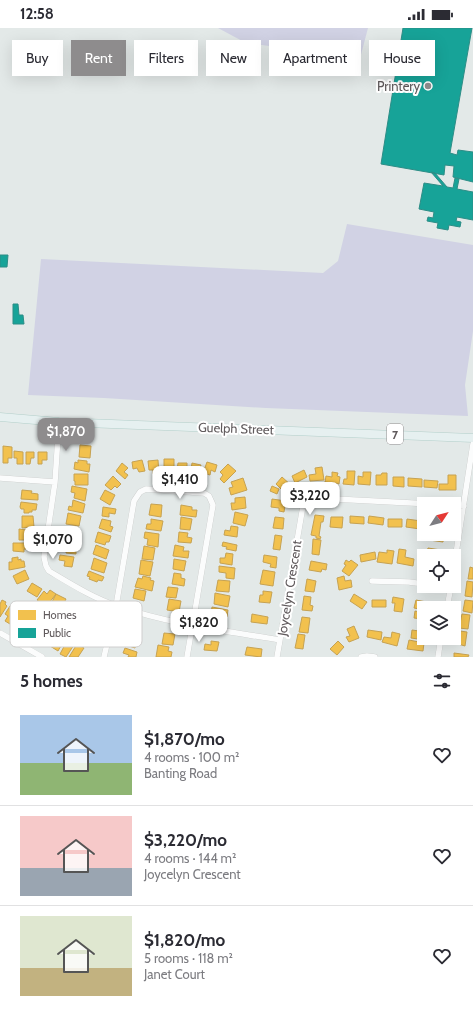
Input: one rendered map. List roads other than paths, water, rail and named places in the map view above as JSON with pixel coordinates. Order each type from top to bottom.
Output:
[{"type":"main road","name":"Guelph Street","points":[[0,417],[60,422],[473,438]]},
{"type":"street","points":[[60,422],[56,482],[44,557],[46,566],[49,571],[81,590],[105,601]]},
{"type":"street","points":[[457,549],[473,444]]},
{"type":"street","points":[[0,478],[56,482]]},
{"type":"street","points":[[117,601],[136,496],[146,489],[204,493],[209,496],[212,500],[213,509],[187,657]]},
{"type":"street","name":"Joycelyn Crescent","points":[[277,657],[303,506],[305,502],[315,498],[417,503]]},
{"type":"street","points":[[372,581],[417,583]]},
{"type":"street","points":[[142,613],[193,626],[280,640]]},
{"type":"street","points":[[0,633],[10,639]]},
{"type":"street","points":[[438,657],[440,645]]},
{"type":"street","points":[[24,647],[42,657]]},
{"type":"street","points":[[104,657],[106,647]]},
{"type":"street","points":[[361,657],[375,657]]},
{"type":"place","name":"Printery","points":[[428,86]]}]
